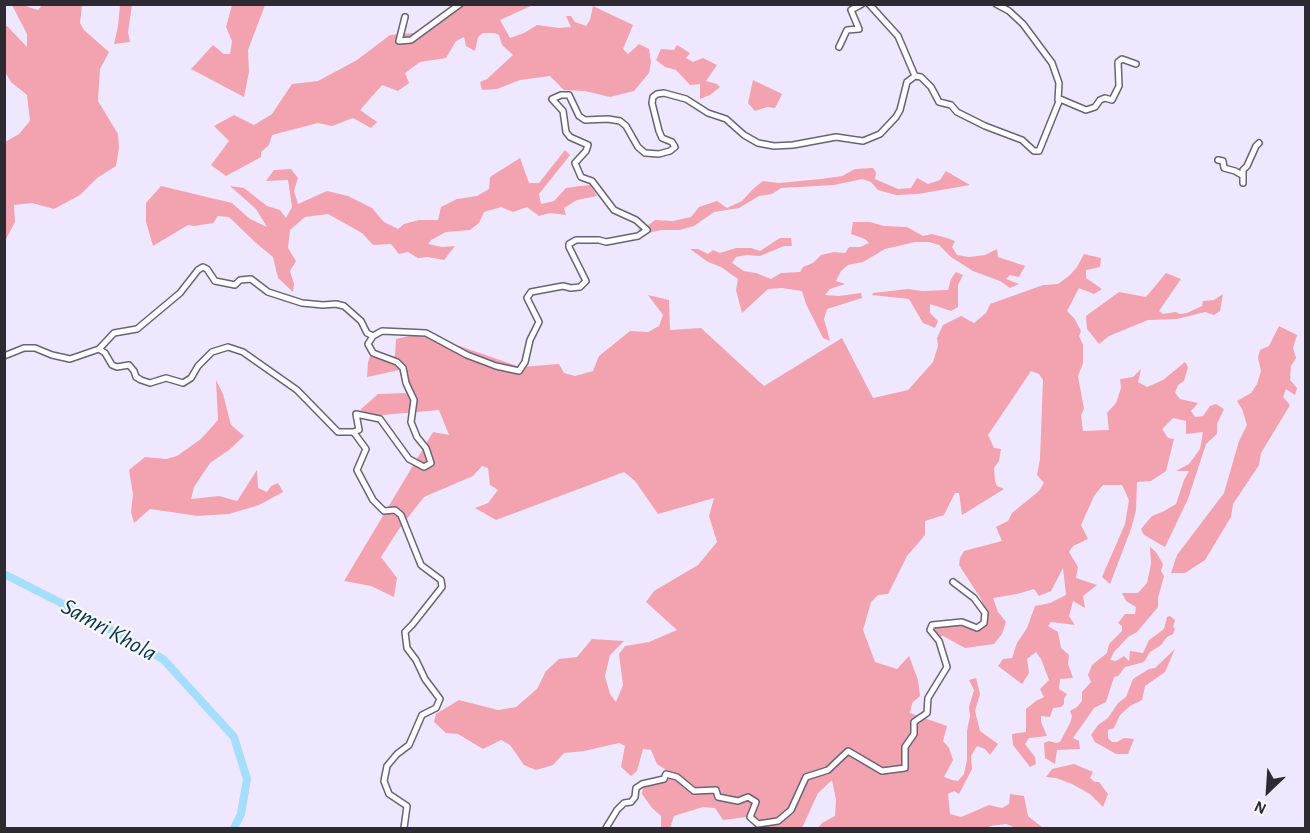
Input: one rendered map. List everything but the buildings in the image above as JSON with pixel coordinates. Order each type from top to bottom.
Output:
[{"type":"street","points":[[405,17],[399,41],[411,40],[460,4]]},
{"type":"street","points":[[839,47],[847,30],[859,29],[851,10],[862,4]]},
{"type":"street","points":[[869,4],[898,36],[915,76]]},
{"type":"street","points":[[99,350],[105,353],[112,364],[117,367],[129,366],[136,377],[150,383],[166,378],[183,383],[191,378],[198,366],[212,352],[228,347],[243,352],[297,390],[338,432],[359,430],[356,414],[380,419],[409,459],[424,467],[431,463],[426,448],[417,437],[411,422],[414,400],[406,383],[403,368],[397,362],[373,353],[368,344],[373,336],[382,331],[426,333],[466,355],[496,366],[519,371],[525,362],[528,346],[539,322],[527,298],[531,292],[563,286],[580,287],[586,281],[569,244],[576,240],[606,242],[638,236],[646,230],[636,220],[614,210],[592,181],[581,177],[575,163],[586,151],[588,145],[570,137],[566,132],[563,111],[552,99],[561,95],[569,95],[579,116],[585,120],[608,118],[620,121],[626,126],[638,147],[645,153],[659,154],[675,147],[672,142],[662,138],[658,130],[652,103],[653,97],[657,94],[674,95],[686,99],[726,119],[744,135],[758,143],[774,146],[792,145],[836,136],[863,141],[880,134],[896,117],[907,82],[915,76],[921,76],[931,87],[939,102],[951,105],[957,112],[1022,140],[1034,151],[1039,151],[1058,100],[1059,83],[1052,63],[1023,24],[1009,11],[996,4]]},
{"type":"street","points":[[1058,100],[1070,101],[1077,108],[1086,110],[1095,107],[1100,100],[1105,98],[1112,100],[1119,86],[1118,62],[1122,59],[1136,64]]},
{"type":"street","points":[[1243,183],[1242,175],[1259,144]]},
{"type":"street","points":[[1218,160],[1223,161],[1224,168],[1242,175]]},
{"type":"street","points":[[4,356],[24,348],[35,348],[70,359],[99,350],[114,333],[137,329],[180,293],[203,267],[215,281],[236,285],[240,280],[251,279],[261,288],[284,298],[302,303],[344,306],[361,321],[367,333],[373,336]]},
{"type":"street","points":[[353,432],[366,449],[357,471],[373,500],[384,511],[395,510],[401,515],[421,566],[441,580],[442,587],[405,632],[407,648],[440,699],[436,708],[422,715],[409,745],[387,766],[384,781],[389,794],[407,806],[404,828]]},
{"type":"street","points":[[606,828],[617,810],[624,803],[631,802],[636,788],[642,784],[664,779],[666,774],[676,777],[694,791],[716,790],[718,797],[738,801],[748,797],[756,802],[750,817],[758,824],[778,821],[790,810],[806,777],[828,770],[848,751],[882,771],[905,768],[905,747],[914,734],[914,722],[927,713],[928,698],[947,667],[939,641],[930,630],[932,625],[962,622],[977,628],[984,623],[985,613],[974,598],[953,582]]},
{"type":"shaded area","points":[[12,5],[25,5],[38,10],[42,5],[82,5],[80,23],[84,30],[109,52],[100,69],[98,101],[118,134],[119,148],[116,166],[97,178],[80,195],[54,209],[32,203],[14,205],[15,222],[5,241],[5,142],[19,134],[30,121],[27,95],[11,82],[5,72],[5,25],[27,47],[27,34]]},
{"type":"shaded area","points":[[120,5],[132,5],[128,32],[130,42],[114,44],[118,26]]},
{"type":"shaded area","points":[[232,5],[265,5],[248,50],[249,72],[244,97],[191,69],[213,45],[224,54],[230,54],[232,41],[226,27]]},
{"type":"shaded area","points":[[464,5],[533,5],[500,20],[510,38],[537,25],[571,27],[566,16],[571,16],[575,22],[586,26],[593,6],[633,25],[623,49],[628,54],[639,44],[649,49],[651,62],[649,73],[634,91],[610,97],[585,91],[564,90],[550,76],[520,80],[497,89],[482,90],[480,82],[487,79],[513,55],[502,45],[499,35],[483,33],[478,37],[475,51],[466,46],[464,37],[456,41],[446,58],[420,62],[405,73],[409,83],[398,91],[382,85],[360,110],[377,122],[371,128],[353,118],[332,126],[318,123],[272,135],[269,145],[261,152],[261,157],[226,176],[211,165],[229,141],[214,126],[234,115],[254,125],[272,114],[292,84],[318,81],[357,60],[390,35],[425,32]]},
{"type":"shaded area","points":[[677,45],[690,53],[686,58],[693,62],[703,58],[717,65],[706,81],[720,87],[700,99],[700,84],[690,85],[676,70],[665,67],[656,60],[661,49],[674,50]]},
{"type":"shaded area","points":[[753,80],[782,94],[775,108],[767,107],[755,111],[748,103]]},
{"type":"shaded area","points":[[565,150],[570,155],[539,194],[541,204],[554,201],[566,188],[590,185],[597,196],[577,200],[564,208],[566,215],[550,213],[539,216],[527,207],[513,212],[501,207],[484,212],[479,223],[470,230],[446,232],[431,240],[428,244],[442,247],[455,246],[444,260],[418,258],[408,252],[399,254],[391,244],[373,245],[362,233],[328,214],[305,217],[290,230],[288,248],[296,261],[290,271],[294,284],[293,292],[278,278],[273,257],[229,217],[218,216],[213,223],[188,225],[153,246],[146,222],[146,203],[161,186],[232,203],[250,219],[267,227],[256,209],[230,186],[244,188],[267,206],[280,210],[286,218],[292,207],[288,180],[266,181],[274,170],[291,169],[298,178],[294,191],[298,204],[327,191],[348,196],[372,208],[384,222],[398,229],[404,224],[419,220],[438,220],[441,207],[457,199],[477,196],[489,189],[490,177],[520,158],[529,183],[539,183]]},
{"type":"shaded area","points":[[873,168],[876,172],[875,179],[898,189],[911,188],[917,178],[928,184],[940,180],[946,171],[970,185],[918,194],[896,195],[878,190],[871,182],[862,179],[834,185],[781,188],[772,194],[759,196],[739,208],[714,212],[694,226],[680,230],[647,233],[637,230],[655,220],[673,221],[691,217],[699,207],[717,201],[727,208],[742,201],[763,181],[779,183],[821,179],[842,176],[855,169]]},
{"type":"shaded area","points":[[853,222],[907,227],[923,236],[932,234],[947,238],[955,241],[952,247],[957,255],[969,257],[985,255],[997,249],[998,257],[1025,266],[1019,277],[1010,275],[1006,279],[1019,284],[1010,288],[1000,281],[973,271],[951,257],[939,245],[915,242],[885,249],[863,262],[848,265],[841,271],[836,281],[845,284],[830,289],[825,295],[861,293],[862,298],[827,309],[824,319],[830,341],[823,338],[802,291],[782,288],[768,289],[742,313],[736,290],[738,279],[690,249],[698,249],[708,254],[713,250],[720,253],[736,248],[751,248],[760,251],[780,238],[791,238],[792,246],[784,246],[760,256],[736,257],[732,263],[744,271],[771,279],[781,273],[800,272],[803,267],[813,263],[821,255],[834,252],[845,253],[849,247],[860,247],[869,243],[851,234]]},
{"type":"shaded area","points":[[1084,254],[1101,258],[1100,267],[1086,270],[1086,278],[1102,289],[1094,294],[1079,288],[1067,311],[1081,331],[1079,336],[1083,345],[1083,363],[1078,376],[1084,409],[1081,415],[1083,431],[1109,430],[1107,413],[1116,403],[1121,388],[1120,379],[1133,377],[1141,369],[1138,382],[1147,387],[1163,380],[1185,362],[1188,367],[1184,381],[1178,385],[1175,393],[1180,399],[1198,403],[1191,411],[1195,417],[1203,416],[1210,406],[1216,404],[1224,409],[1217,424],[1217,434],[1206,444],[1188,499],[1165,547],[1144,535],[1141,529],[1152,516],[1176,504],[1189,471],[1176,471],[1189,464],[1200,449],[1203,432],[1186,434],[1186,421],[1173,418],[1162,429],[1168,438],[1174,439],[1166,471],[1151,481],[1137,482],[1136,510],[1131,529],[1110,584],[1102,577],[1125,524],[1129,500],[1122,485],[1103,485],[1094,496],[1081,525],[1088,539],[1073,546],[1069,552],[1078,567],[1076,578],[1097,585],[1083,596],[1085,608],[1073,601],[1069,616],[1075,625],[1051,622],[1048,626],[1058,632],[1061,648],[1069,655],[1068,664],[1073,678],[1060,679],[1059,689],[1067,694],[1064,704],[1053,708],[1050,717],[1041,716],[1047,736],[1029,738],[1025,744],[1035,757],[1036,764],[1030,767],[1013,745],[1012,734],[1026,732],[1026,709],[1044,697],[1040,689],[1049,680],[1041,659],[1036,652],[1027,659],[1029,673],[1022,684],[998,666],[1003,659],[1012,658],[1035,606],[1050,603],[1066,595],[1063,568],[1051,591],[1039,596],[1034,589],[993,598],[998,612],[1006,622],[1002,634],[994,644],[965,648],[943,636],[939,637],[934,631],[935,627],[962,625],[979,630],[986,626],[987,614],[981,599],[959,565],[960,558],[964,551],[1002,541],[996,527],[1008,521],[1012,513],[1039,491],[1044,483],[1037,475],[1040,459],[1043,380],[1039,374],[1031,371],[988,435],[994,448],[1001,449],[999,461],[994,468],[997,486],[1004,489],[962,515],[959,493],[955,493],[944,515],[925,521],[925,535],[907,556],[888,594],[878,595],[871,602],[863,630],[875,662],[897,669],[909,656],[918,680],[920,696],[912,703],[910,713],[947,726],[943,741],[949,748],[953,760],[944,777],[952,780],[958,781],[964,774],[967,760],[969,707],[974,690],[969,680],[976,678],[980,694],[975,711],[980,731],[998,744],[990,755],[985,749],[977,746],[971,756],[972,769],[959,794],[954,791],[948,794],[950,814],[961,817],[989,805],[1002,808],[1009,804],[1010,794],[1024,796],[1028,816],[1043,828],[1016,828],[1006,824],[988,828],[818,828],[835,816],[836,800],[832,780],[818,793],[802,828],[756,828],[746,817],[723,820],[715,808],[703,807],[674,816],[670,828],[661,828],[661,816],[642,794],[643,786],[665,782],[672,774],[657,764],[651,750],[643,749],[637,771],[631,776],[621,767],[625,746],[619,743],[564,753],[553,765],[536,770],[524,765],[510,745],[501,740],[483,749],[458,734],[446,733],[434,722],[436,714],[459,700],[498,710],[516,707],[537,689],[546,671],[559,659],[577,657],[592,639],[624,641],[610,655],[605,676],[610,694],[616,702],[623,685],[619,654],[625,646],[649,642],[677,630],[646,602],[654,591],[698,565],[717,542],[709,516],[714,498],[658,514],[635,481],[624,472],[496,520],[475,508],[488,503],[498,490],[490,485],[488,468],[482,466],[473,476],[424,497],[399,529],[381,557],[397,578],[394,597],[371,586],[344,581],[433,432],[449,435],[439,410],[372,416],[360,410],[378,394],[406,393],[399,370],[367,377],[372,350],[389,361],[395,355],[396,339],[422,333],[520,367],[559,364],[564,373],[575,376],[593,371],[599,356],[630,331],[648,332],[659,326],[663,315],[648,295],[669,300],[670,330],[701,328],[764,386],[842,338],[873,398],[908,390],[933,362],[938,346],[937,338],[943,325],[961,316],[974,323],[986,313],[990,304],[1043,285],[1058,284],[1077,267]]},
{"type":"shaded area","points":[[956,272],[963,275],[958,285],[958,307],[951,311],[930,304],[930,313],[938,321],[935,328],[923,323],[909,299],[872,295],[873,293],[908,289],[948,290]]},
{"type":"shaded area","points":[[1166,273],[1181,279],[1159,311],[1163,314],[1187,313],[1202,306],[1203,301],[1214,300],[1223,294],[1220,311],[1214,315],[1205,312],[1177,319],[1148,320],[1109,336],[1099,344],[1087,329],[1086,316],[1119,292],[1146,297]]},
{"type":"shaded area","points":[[1279,326],[1297,335],[1293,348],[1296,358],[1291,366],[1290,380],[1297,388],[1295,395],[1286,389],[1283,397],[1290,405],[1261,453],[1259,465],[1233,504],[1231,517],[1205,560],[1185,573],[1171,573],[1177,555],[1224,493],[1239,441],[1247,425],[1237,401],[1251,393],[1257,384],[1261,371],[1258,358],[1260,350],[1269,346]]},
{"type":"shaded area","points":[[216,380],[223,394],[231,425],[244,436],[210,463],[194,487],[191,499],[219,496],[237,501],[257,470],[258,488],[267,492],[271,486],[278,483],[283,492],[259,505],[229,514],[198,516],[150,509],[134,523],[131,512],[133,494],[129,470],[145,457],[166,459],[177,456],[201,439],[218,420]]},
{"type":"shaded area","points":[[1150,547],[1163,564],[1161,571],[1164,576],[1158,607],[1137,632],[1128,637],[1114,652],[1110,660],[1116,661],[1124,656],[1129,661],[1130,651],[1143,653],[1149,640],[1164,629],[1167,617],[1170,616],[1175,620],[1173,634],[1150,652],[1144,662],[1125,667],[1118,676],[1114,677],[1106,702],[1094,708],[1073,738],[1079,741],[1080,749],[1057,750],[1055,764],[1045,758],[1044,743],[1060,742],[1070,723],[1072,716],[1070,711],[1082,701],[1082,692],[1091,682],[1088,675],[1092,665],[1107,653],[1109,644],[1122,631],[1122,626],[1118,623],[1125,614],[1135,614],[1136,607],[1126,601],[1122,593],[1138,593],[1147,583],[1151,564]]},
{"type":"shaded area","points":[[1175,649],[1165,672],[1145,686],[1142,700],[1130,706],[1120,715],[1114,728],[1108,730],[1108,738],[1112,742],[1124,738],[1134,739],[1128,754],[1116,754],[1095,742],[1091,735],[1098,725],[1108,718],[1118,703],[1126,697],[1133,679],[1155,668]]},
{"type":"shaded area","points":[[1074,764],[1093,772],[1090,778],[1099,782],[1108,794],[1103,807],[1090,794],[1072,784],[1046,777],[1052,769]]},
{"type":"waterway","name":"Samri Khola","points":[[4,574],[163,659],[234,737],[247,779],[241,814],[234,828]]}]
